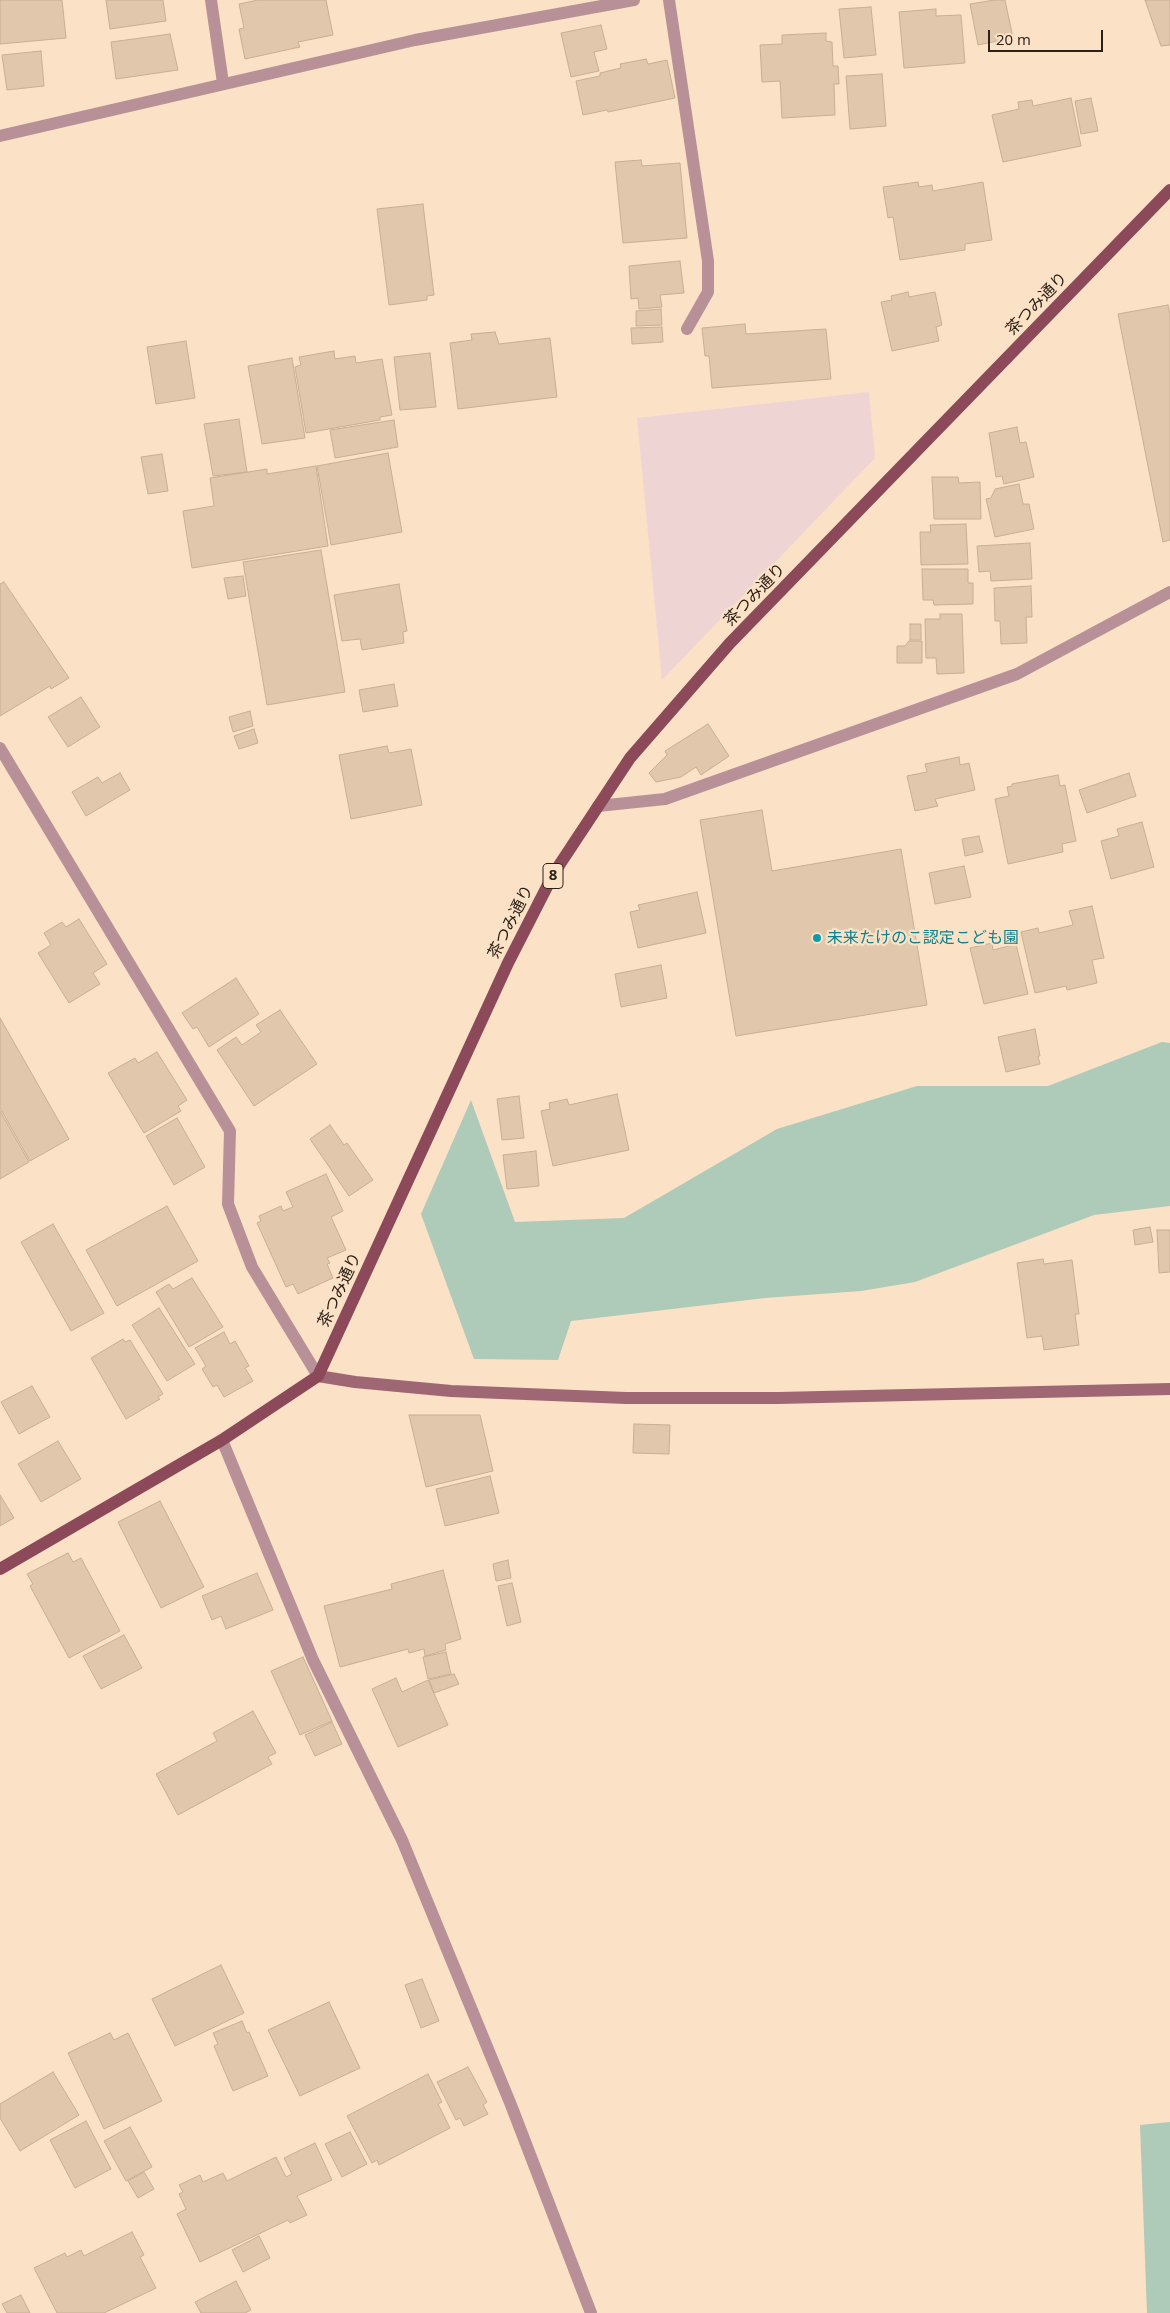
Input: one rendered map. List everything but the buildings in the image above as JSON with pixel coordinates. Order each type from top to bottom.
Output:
[{"type":"main road","name":"茶つみ通り","points":[[318,1376],[508,963],[554,873],[630,758],[730,643],[1170,190]]},
{"type":"main road","points":[[0,1569],[222,1440],[318,1376]]},
{"type":"street","points":[[211,0],[223,83]]},
{"type":"street","points":[[0,136],[415,40],[588,5],[634,0]]},
{"type":"street","points":[[669,0],[708,261],[708,292],[687,329]]},
{"type":"street","points":[[598,806],[665,799],[1017,674],[1170,592]]},
{"type":"street","points":[[0,748],[230,1131],[228,1204],[252,1267],[318,1376],[355,1382],[451,1391],[626,1398],[778,1398],[1170,1389]]},
{"type":"street","points":[[222,1440],[313,1660],[402,1840],[511,2105],[592,2313]]},
{"type":"shaded area","points":[[869,392],[875,458],[662,680],[637,418]]},
{"type":"green space","points":[[1162,1042],[1170,1043],[1170,1206],[1094,1215],[915,1282],[861,1291],[765,1298],[571,1321],[558,1360],[474,1359],[421,1214],[471,1100],[515,1222],[624,1218],[777,1129],[917,1086],[1048,1086]]},
{"type":"green space","points":[[1170,2122],[1170,2313],[1147,2313],[1140,2125]]},
{"type":"place","name":"未来たけのこ認定こども園","points":[[817,938]]}]
